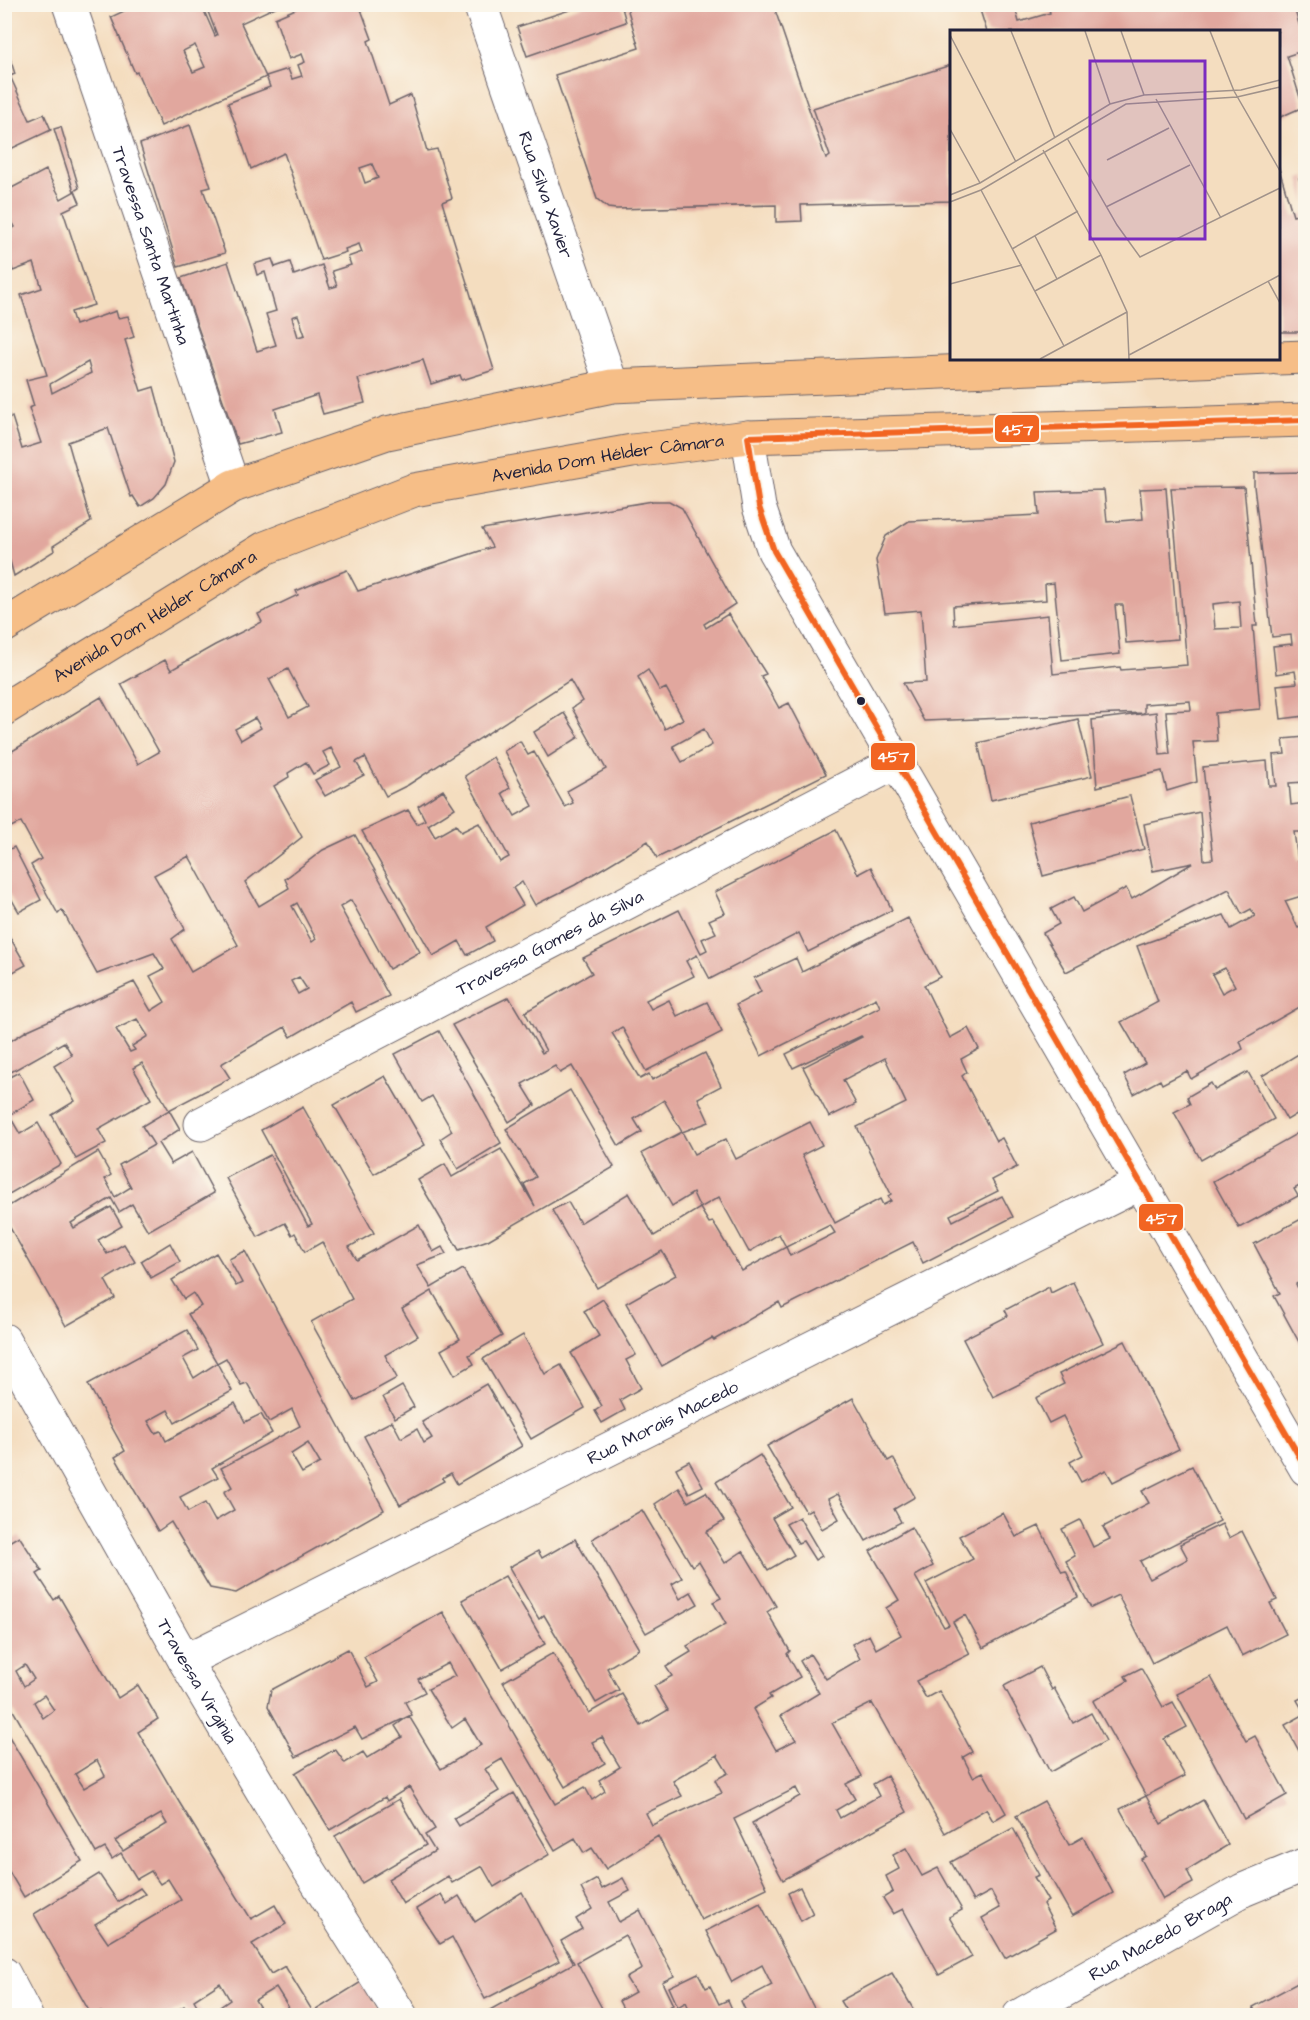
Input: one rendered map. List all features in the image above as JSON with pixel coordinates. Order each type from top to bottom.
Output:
[{"type":"main road","points":[[1280,358],[1305,357]]},
{"type":"main road","points":[[4,626],[233,486],[387,433],[612,386],[1222,360]]},
{"type":"main road","name":"Avenida Dom Hélder Câmara","points":[[4,709],[265,548],[414,490],[632,451],[748,437],[1305,420]]},
{"type":"street","name":"Travessa Santa Martinha","points":[[69,4],[233,486]]},
{"type":"street","name":"Rua Silva Xavier","points":[[480,4],[612,386]]},
{"type":"street","points":[[748,437],[759,507],[774,551],[1305,1469]]},
{"type":"street","name":"Travessa Gomes da Silva","points":[[201,1124],[897,762]]},
{"type":"street","name":"Rua Morais Macedo","points":[[184,1661],[1141,1184]]},
{"type":"street","name":"Travessa Virginia","points":[[4,1340],[184,1661],[308,1868],[401,2016]]},
{"type":"street","name":"Rua Macedo Braga","points":[[1019,2016],[1243,1890],[1305,1864]]},
{"type":"street","points":[[4,1974],[26,2016]]},
{"type":"building","points":[[139,4],[201,4],[215,36],[217,35],[205,4],[282,4],[241,23],[266,77],[161,126],[111,17]],"holes":[[[195,45],[205,67],[193,72],[183,51]]]},
{"type":"building","points":[[307,4],[359,4],[372,39],[368,41],[389,105],[411,95],[427,151],[437,149],[452,198],[442,202],[494,370],[462,380],[460,375],[431,384],[423,360],[358,379],[365,403],[323,414],[317,395],[275,409],[282,432],[238,444],[181,278],[228,262],[257,351],[276,345],[266,314],[276,311],[265,272],[257,275],[254,264],[272,259],[275,267],[290,262],[294,275],[322,265],[330,288],[337,286],[332,271],[351,265],[348,257],[362,252],[359,244],[345,249],[346,252],[321,260],[284,153],[251,169],[228,103],[270,87],[266,76],[288,69],[292,79],[302,76],[298,65],[305,62],[302,54],[289,59],[275,18]],"holes":[[[372,164],[378,178],[365,183],[360,168]],[[298,315],[305,335],[298,337],[292,317]]]},
{"type":"building","points":[[588,4],[621,4],[626,22],[527,56],[517,27]]},
{"type":"building","points":[[626,4],[773,4],[826,159],[830,156],[813,108],[950,65],[950,201],[801,205],[802,221],[776,222],[776,205],[608,208],[597,199],[555,75],[639,48]]},
{"type":"building","points":[[980,4],[1014,4],[1019,22],[1050,13],[1048,4],[1293,4],[1305,50],[1287,56],[1303,107],[1280,117],[1280,30],[986,30],[979,7],[981,7]]},
{"type":"building","points":[[4,39],[15,74],[10,76],[30,120],[44,114],[51,130],[4,152]]},
{"type":"building","points":[[190,125],[211,187],[203,189],[225,253],[178,267],[140,144]]},
{"type":"building","points":[[61,127],[79,188],[74,191],[54,129]]},
{"type":"building","points":[[46,170],[61,199],[75,191],[80,203],[63,211],[94,305],[71,312],[75,325],[116,311],[118,318],[128,316],[134,337],[125,340],[141,391],[154,387],[174,462],[166,484],[154,498],[140,507],[133,496],[131,497],[108,428],[68,442],[91,522],[53,546],[54,551],[14,576],[10,561],[4,562],[4,402],[10,418],[12,417],[22,449],[41,443],[29,408],[34,406],[26,380],[47,375],[21,295],[42,288],[34,263],[13,271],[4,245],[4,233],[15,227],[4,207],[4,192]],"holes":[[[88,362],[91,373],[52,393],[50,384]]]},
{"type":"building","points":[[1280,172],[1293,216],[1305,213],[1305,253],[1303,253],[1305,332],[1280,332]]},
{"type":"building","points":[[1305,176],[1305,203],[1299,178]]},
{"type":"building","points":[[1305,472],[1305,716],[1281,719],[1277,685],[1297,683],[1295,671],[1276,674],[1273,646],[1292,644],[1291,635],[1272,637],[1254,473]]},
{"type":"building","points":[[1244,487],[1257,626],[1253,626],[1260,709],[1215,713],[1217,741],[1193,742],[1197,782],[1167,791],[1162,771],[1097,787],[1092,720],[1156,712],[1160,755],[1170,754],[1166,711],[1191,710],[1190,701],[1144,704],[1144,713],[924,721],[903,683],[926,682],[921,610],[885,613],[876,560],[886,536],[909,521],[1039,515],[1037,492],[1104,490],[1107,522],[1143,519],[1140,489],[1166,488],[1178,639],[1126,643],[1123,605],[1115,605],[1120,654],[1062,660],[1054,583],[1045,584],[1046,600],[953,606],[954,625],[1048,615],[1053,674],[1120,667],[1121,670],[1187,665],[1171,488]],"holes":[[[1239,601],[1241,628],[1215,629],[1213,604]]]},
{"type":"building","points":[[653,501],[669,501],[682,508],[735,604],[704,624],[706,628],[728,614],[766,674],[761,676],[779,708],[789,703],[826,774],[657,858],[648,841],[575,885],[535,905],[522,882],[513,888],[523,905],[486,927],[493,941],[467,955],[459,941],[433,956],[362,831],[408,810],[417,824],[425,820],[418,806],[443,790],[455,808],[428,825],[435,837],[456,825],[461,832],[479,823],[500,862],[509,857],[465,776],[493,757],[510,788],[502,793],[515,816],[533,806],[504,751],[520,741],[528,755],[534,752],[565,807],[573,803],[567,791],[606,769],[572,708],[582,701],[570,680],[408,785],[386,796],[365,757],[356,762],[364,775],[325,796],[315,780],[341,767],[331,748],[323,752],[330,765],[313,774],[306,762],[288,773],[289,777],[274,786],[302,837],[245,882],[259,906],[289,888],[285,879],[323,850],[355,835],[420,952],[389,969],[351,900],[340,907],[389,996],[356,1012],[351,1002],[291,1037],[285,1027],[221,1064],[230,1078],[169,1110],[142,1063],[133,1068],[151,1099],[98,1129],[106,1143],[76,1159],[52,1115],[75,1101],[54,1066],[72,1055],[64,1042],[4,1076],[4,1045],[28,1030],[134,982],[151,1011],[165,1002],[150,976],[164,969],[154,953],[97,974],[62,910],[58,914],[31,865],[41,859],[21,822],[11,827],[4,815],[4,756],[101,697],[138,764],[159,752],[121,684],[165,660],[171,670],[262,622],[258,614],[298,595],[296,591],[347,570],[358,591],[492,547],[482,529]],"holes":[[[288,669],[308,707],[289,717],[269,679]],[[648,670],[660,691],[666,688],[683,719],[665,729],[638,677]],[[255,718],[261,728],[241,740],[235,729]],[[704,729],[712,745],[682,762],[673,746]],[[189,856],[238,945],[191,972],[172,939],[185,929],[154,875]],[[297,903],[316,939],[312,942],[292,906]],[[299,977],[307,989],[298,994],[291,981]],[[137,1019],[148,1036],[132,1046],[135,1050],[130,1052],[116,1029]]]},
{"type":"building","points":[[564,713],[579,737],[548,757],[534,732]]},
{"type":"building","points":[[1078,719],[1092,776],[991,800],[978,743]]},
{"type":"building","points":[[1305,737],[1305,782],[1289,783],[1291,805],[1305,803],[1305,832],[1294,832],[1298,860],[1305,858],[1305,895],[1285,901],[1298,928],[1305,925],[1305,1004],[1240,1041],[1243,1049],[1191,1079],[1187,1071],[1162,1084],[1160,1080],[1134,1094],[1124,1075],[1145,1063],[1121,1022],[1158,1002],[1137,946],[1224,915],[1231,929],[1255,916],[1251,909],[1242,914],[1229,889],[1066,972],[1043,933],[1059,924],[1051,909],[1074,897],[1082,912],[1126,888],[1132,899],[1193,863],[1153,871],[1144,824],[1200,812],[1204,860],[1213,859],[1203,767],[1267,761],[1269,786],[1276,786],[1273,755],[1285,754],[1283,739]],"holes":[[[1225,968],[1235,986],[1222,993],[1212,974]]]},
{"type":"building","points":[[1130,796],[1144,849],[1043,876],[1029,822]]},
{"type":"building","points":[[836,830],[858,874],[871,867],[892,910],[808,952],[799,933],[710,979],[697,955],[686,961],[694,976],[646,1000],[651,1009],[669,1000],[677,1016],[707,1002],[722,1032],[646,1071],[622,1027],[612,1033],[640,1079],[649,1074],[652,1080],[705,1053],[721,1086],[698,1098],[709,1122],[682,1132],[664,1100],[634,1119],[642,1132],[619,1146],[572,1066],[560,1073],[555,1066],[522,1084],[535,1105],[509,1122],[452,1025],[509,997],[542,1053],[546,1051],[525,1012],[592,973],[583,958],[679,910],[701,953],[707,950],[702,939],[716,933],[709,920],[725,913],[715,892]]},
{"type":"building","points":[[4,845],[8,850],[14,847],[41,900],[19,912],[4,886]]},
{"type":"building","points":[[908,918],[940,977],[924,985],[950,1038],[968,1028],[979,1049],[961,1059],[967,1072],[962,1076],[996,1141],[1002,1138],[1017,1167],[992,1180],[998,1191],[950,1215],[953,1221],[1002,1196],[1013,1217],[923,1263],[913,1242],[782,1308],[779,1302],[714,1340],[712,1338],[662,1366],[626,1303],[676,1275],[662,1251],[597,1288],[552,1210],[568,1202],[580,1223],[629,1193],[654,1236],[700,1208],[693,1193],[672,1206],[642,1153],[682,1132],[694,1154],[726,1139],[736,1159],[810,1122],[822,1145],[802,1155],[835,1223],[880,1199],[883,1205],[891,1201],[888,1196],[891,1194],[857,1127],[906,1103],[885,1058],[843,1080],[856,1104],[829,1117],[803,1067],[862,1037],[793,1068],[786,1054],[880,1007],[876,998],[761,1056],[736,1005],[761,992],[754,978],[796,958],[802,972]],"holes":[[[719,1197],[749,1252],[779,1234],[786,1247],[742,1271],[713,1222],[709,1223],[700,1208]],[[830,1225],[835,1233],[790,1256],[786,1247]]]},
{"type":"building","points":[[4,927],[26,965],[4,977]]},
{"type":"building","points":[[439,1031],[501,1143],[458,1169],[440,1139],[452,1131],[432,1096],[422,1102],[395,1054]]},
{"type":"building","points":[[1305,1050],[1305,1109],[1287,1120],[1262,1076]]},
{"type":"building","points":[[19,1072],[34,1100],[9,1115],[20,1134],[38,1123],[61,1164],[4,1197],[4,1080]]},
{"type":"building","points":[[1248,1072],[1274,1119],[1201,1160],[1174,1112],[1190,1104],[1187,1097],[1211,1083],[1215,1090]]},
{"type":"building","points":[[385,1076],[425,1145],[374,1174],[334,1105]]},
{"type":"building","points":[[570,1090],[614,1167],[488,1240],[459,1250],[418,1180],[445,1164],[452,1177],[501,1149],[535,1206],[524,1184],[536,1177],[506,1129]]},
{"type":"building","points":[[303,1107],[374,1233],[349,1247],[357,1260],[419,1225],[433,1252],[442,1247],[446,1254],[417,1265],[431,1288],[463,1269],[502,1336],[469,1355],[474,1364],[455,1375],[441,1350],[460,1339],[432,1291],[402,1309],[418,1336],[385,1355],[397,1378],[355,1401],[311,1322],[352,1299],[322,1242],[305,1252],[295,1233],[292,1235],[285,1223],[258,1237],[226,1178],[270,1155],[308,1226],[312,1224],[261,1130]]},
{"type":"building","points":[[169,1110],[180,1129],[158,1143],[171,1164],[192,1152],[214,1193],[148,1231],[132,1204],[119,1212],[111,1198],[71,1223],[74,1228],[111,1207],[122,1226],[98,1240],[107,1254],[124,1244],[135,1262],[105,1280],[115,1298],[66,1326],[4,1217],[4,1209],[98,1152],[111,1175],[105,1179],[115,1197],[131,1187],[119,1165],[154,1145],[142,1126]]},
{"type":"building","points":[[1305,1129],[1305,1183],[1294,1189],[1298,1196],[1239,1228],[1213,1181]]},
{"type":"building","points":[[1305,1217],[1305,1279],[1296,1284],[1303,1299],[1305,1298],[1305,1353],[1274,1296],[1280,1293],[1254,1244]]},
{"type":"building","points":[[170,1243],[180,1262],[151,1278],[141,1261]]},
{"type":"building","points":[[245,1251],[384,1510],[236,1593],[210,1588],[171,1522],[158,1531],[115,1457],[125,1451],[88,1384],[187,1330],[198,1350],[183,1358],[194,1378],[217,1363],[188,1314],[201,1306],[193,1293],[184,1299],[172,1280],[216,1253],[236,1286],[242,1283],[229,1259]],"holes":[[[226,1358],[241,1385],[247,1383],[269,1422],[292,1409],[300,1426],[221,1468],[232,1487],[224,1492],[234,1510],[215,1521],[205,1503],[188,1512],[180,1497],[218,1477],[212,1468],[272,1433],[261,1414],[245,1422],[235,1403],[166,1441],[161,1431],[155,1433],[148,1421],[168,1410],[175,1423],[232,1391],[217,1363]],[[308,1443],[320,1463],[302,1473],[291,1454]]]},
{"type":"building","points":[[1073,1282],[1103,1343],[993,1397],[963,1339],[1008,1316],[1005,1310],[1049,1287],[1051,1293]]},
{"type":"building","points":[[603,1299],[636,1355],[626,1360],[641,1388],[620,1400],[625,1410],[602,1423],[595,1411],[602,1406],[571,1353],[599,1336],[584,1311]]},
{"type":"building","points":[[523,1335],[545,1374],[561,1365],[585,1408],[531,1439],[483,1359]]},
{"type":"building","points":[[1125,1341],[1179,1449],[1113,1482],[1106,1470],[1081,1482],[1070,1462],[1083,1455],[1063,1416],[1049,1423],[1036,1398],[1064,1384],[1059,1374]]},
{"type":"building","points":[[486,1384],[522,1446],[457,1484],[451,1473],[442,1478],[444,1481],[400,1505],[364,1436],[392,1421],[401,1438],[417,1429],[424,1443],[432,1438],[422,1422]]},
{"type":"building","points":[[402,1386],[414,1407],[395,1418],[383,1397]]},
{"type":"building","points":[[853,1398],[888,1461],[893,1458],[915,1497],[894,1509],[901,1522],[866,1541],[838,1494],[828,1499],[839,1519],[822,1529],[811,1509],[806,1512],[767,1446]]},
{"type":"building","points":[[760,1455],[791,1507],[772,1518],[794,1555],[768,1570],[716,1482]]},
{"type":"building","points":[[689,1461],[703,1486],[689,1493],[676,1468]]},
{"type":"building","points":[[1192,1466],[1220,1521],[1140,1561],[1150,1579],[1188,1559],[1180,1544],[1222,1524],[1229,1538],[1242,1531],[1277,1600],[1270,1603],[1286,1634],[1242,1656],[1227,1625],[1152,1663],[1118,1595],[1091,1608],[1066,1561],[1075,1556],[1062,1529],[1080,1520],[1093,1547],[1110,1539],[1103,1527],[1149,1503],[1142,1491]]},
{"type":"building","points":[[679,1488],[688,1502],[706,1492],[724,1521],[706,1532],[725,1563],[743,1551],[776,1606],[767,1612],[790,1651],[787,1654],[800,1677],[769,1695],[771,1698],[753,1709],[776,1750],[796,1740],[781,1716],[819,1693],[800,1661],[810,1654],[826,1679],[860,1659],[852,1644],[869,1635],[876,1649],[901,1635],[886,1608],[899,1600],[870,1551],[911,1527],[933,1566],[915,1576],[944,1627],[949,1625],[926,1583],[973,1559],[959,1536],[1003,1513],[1016,1537],[1039,1526],[1062,1572],[1066,1571],[1078,1597],[983,1648],[965,1615],[953,1622],[970,1654],[916,1681],[926,1698],[939,1691],[972,1752],[963,1757],[973,1777],[983,1772],[1006,1813],[993,1821],[986,1809],[945,1833],[872,1703],[832,1723],[862,1776],[846,1784],[855,1799],[836,1810],[840,1818],[879,1796],[873,1784],[887,1776],[907,1812],[783,1880],[752,1823],[800,1796],[796,1788],[734,1819],[767,1888],[701,1920],[658,1836],[606,1869],[592,1848],[584,1853],[575,1838],[555,1850],[502,1759],[485,1769],[499,1791],[454,1818],[459,1826],[514,1793],[550,1854],[494,1887],[482,1866],[452,1883],[448,1876],[403,1904],[388,1879],[435,1851],[425,1835],[435,1829],[409,1787],[387,1801],[385,1797],[330,1830],[295,1773],[335,1749],[345,1763],[363,1752],[367,1758],[402,1737],[395,1726],[409,1716],[362,1739],[355,1727],[296,1757],[268,1706],[271,1690],[348,1649],[368,1687],[378,1682],[364,1657],[443,1612],[555,1804],[585,1787],[592,1800],[605,1791],[599,1780],[620,1767],[602,1737],[592,1742],[605,1763],[565,1787],[503,1682],[553,1653],[589,1713],[622,1694],[641,1726],[668,1710],[654,1686],[672,1676],[666,1667],[691,1652],[687,1646],[726,1624],[713,1602],[721,1598],[699,1561],[692,1566],[655,1504]],"holes":[[[448,1663],[455,1676],[428,1689],[452,1728],[465,1719],[481,1745],[441,1769],[409,1716],[412,1715],[405,1702],[425,1692],[418,1679]],[[717,1755],[728,1773],[715,1780],[722,1793],[652,1825],[646,1813],[682,1796],[673,1781]]]},
{"type":"building","points":[[642,1510],[682,1578],[672,1584],[680,1599],[691,1592],[698,1604],[646,1633],[592,1539]]},
{"type":"building","points":[[799,1517],[822,1556],[815,1560],[803,1541],[798,1543],[786,1524]]},
{"type":"building","points":[[4,1535],[9,1542],[19,1536],[42,1571],[37,1574],[54,1600],[59,1596],[118,1698],[138,1685],[158,1719],[138,1732],[251,1919],[275,1905],[286,1924],[252,1944],[271,1974],[285,1966],[313,2012],[361,1982],[380,2012],[375,2016],[294,2016],[276,1987],[255,2000],[265,2016],[215,2016],[223,2011],[220,2007],[230,2000],[220,1983],[194,2000],[203,2016],[190,2016],[184,2006],[168,2016],[103,2016],[101,2012],[92,2016],[34,1914],[99,1874],[118,1902],[140,1888],[145,1894],[95,1924],[108,1943],[181,1900],[168,1879],[160,1884],[151,1871],[137,1879],[121,1853],[112,1859],[105,1848],[96,1853],[4,1695]],"holes":[[[25,1665],[34,1679],[24,1686],[16,1671]],[[44,1695],[54,1710],[43,1718],[34,1702]],[[97,1760],[105,1776],[84,1788],[75,1774]],[[161,1814],[167,1824],[123,1851],[115,1841]]]},
{"type":"building","points":[[575,1539],[639,1649],[607,1668],[619,1690],[596,1703],[544,1615],[539,1619],[509,1567],[538,1551],[542,1558]]},
{"type":"building","points":[[505,1576],[545,1644],[502,1669],[462,1600]]},
{"type":"building","points":[[1040,1667],[1073,1723],[1091,1713],[1106,1741],[1050,1772],[1004,1686]]},
{"type":"building","points":[[1141,1668],[1163,1707],[1173,1702],[1187,1727],[1164,1739],[1185,1776],[1146,1796],[1093,1701],[1128,1681],[1125,1676]]},
{"type":"building","points":[[1211,1677],[1246,1741],[1255,1736],[1287,1795],[1244,1819],[1177,1694]]},
{"type":"building","points":[[1305,1696],[1305,1714],[1297,1700]]},
{"type":"building","points":[[1305,1714],[1305,1762],[1285,1725]]},
{"type":"building","points":[[4,1728],[82,1861],[24,1897],[4,1863]]},
{"type":"building","points":[[1146,1796],[1161,1824],[1203,1800],[1228,1845],[1187,1870],[1193,1883],[1163,1899],[1141,1859],[1146,1856],[1120,1809]]},
{"type":"building","points":[[399,1799],[426,1845],[362,1883],[335,1836]]},
{"type":"building","points":[[1044,1801],[1069,1845],[1083,1837],[1113,1893],[1072,1916],[1016,1816]]},
{"type":"building","points":[[1013,1828],[1039,1875],[1034,1877],[1048,1901],[1043,1904],[1056,1929],[1005,1958],[982,1918],[1000,1908],[991,1891],[973,1901],[951,1862]]},
{"type":"building","points":[[906,1848],[922,1876],[938,1868],[962,1910],[949,1917],[972,1957],[939,1975],[903,1909],[893,1914],[883,1898],[893,1892],[886,1876],[899,1869],[893,1855]]},
{"type":"building","points":[[623,1878],[630,1891],[609,1902],[619,1922],[640,1910],[674,1976],[662,1982],[673,2005],[663,2010],[666,2016],[627,2016],[619,2001],[635,1992],[626,1978],[642,1969],[625,1935],[577,1962],[604,2012],[597,2016],[479,2016],[574,1963],[561,1941],[582,1929],[576,1919],[592,1909],[581,1888],[597,1879],[602,1889]]},
{"type":"building","points":[[800,1887],[813,1914],[801,1921],[788,1893]]},
{"type":"building","points":[[522,1892],[559,1961],[485,1999],[452,1937],[440,1944],[417,1909],[441,1894],[447,1904],[459,1896],[475,1922]]},
{"type":"building","points":[[760,1903],[818,2016],[748,2016],[741,2001],[772,1985],[762,1965],[732,1982],[706,1931]]},
{"type":"building","points":[[698,1973],[706,1988],[710,1986],[719,2004],[728,2000],[735,2016],[692,2016],[686,2002],[678,2007],[669,1987]]},
{"type":"building","points":[[892,1973],[915,2012],[909,2016],[849,2016],[840,2001]]},
{"type":"building","points":[[1305,1979],[1305,2016],[1258,2016],[1253,2007]]},
{"type":"transit line","name":"457","points":[[1306,420],[748,437],[759,507],[774,551],[1306,1468]]}]
